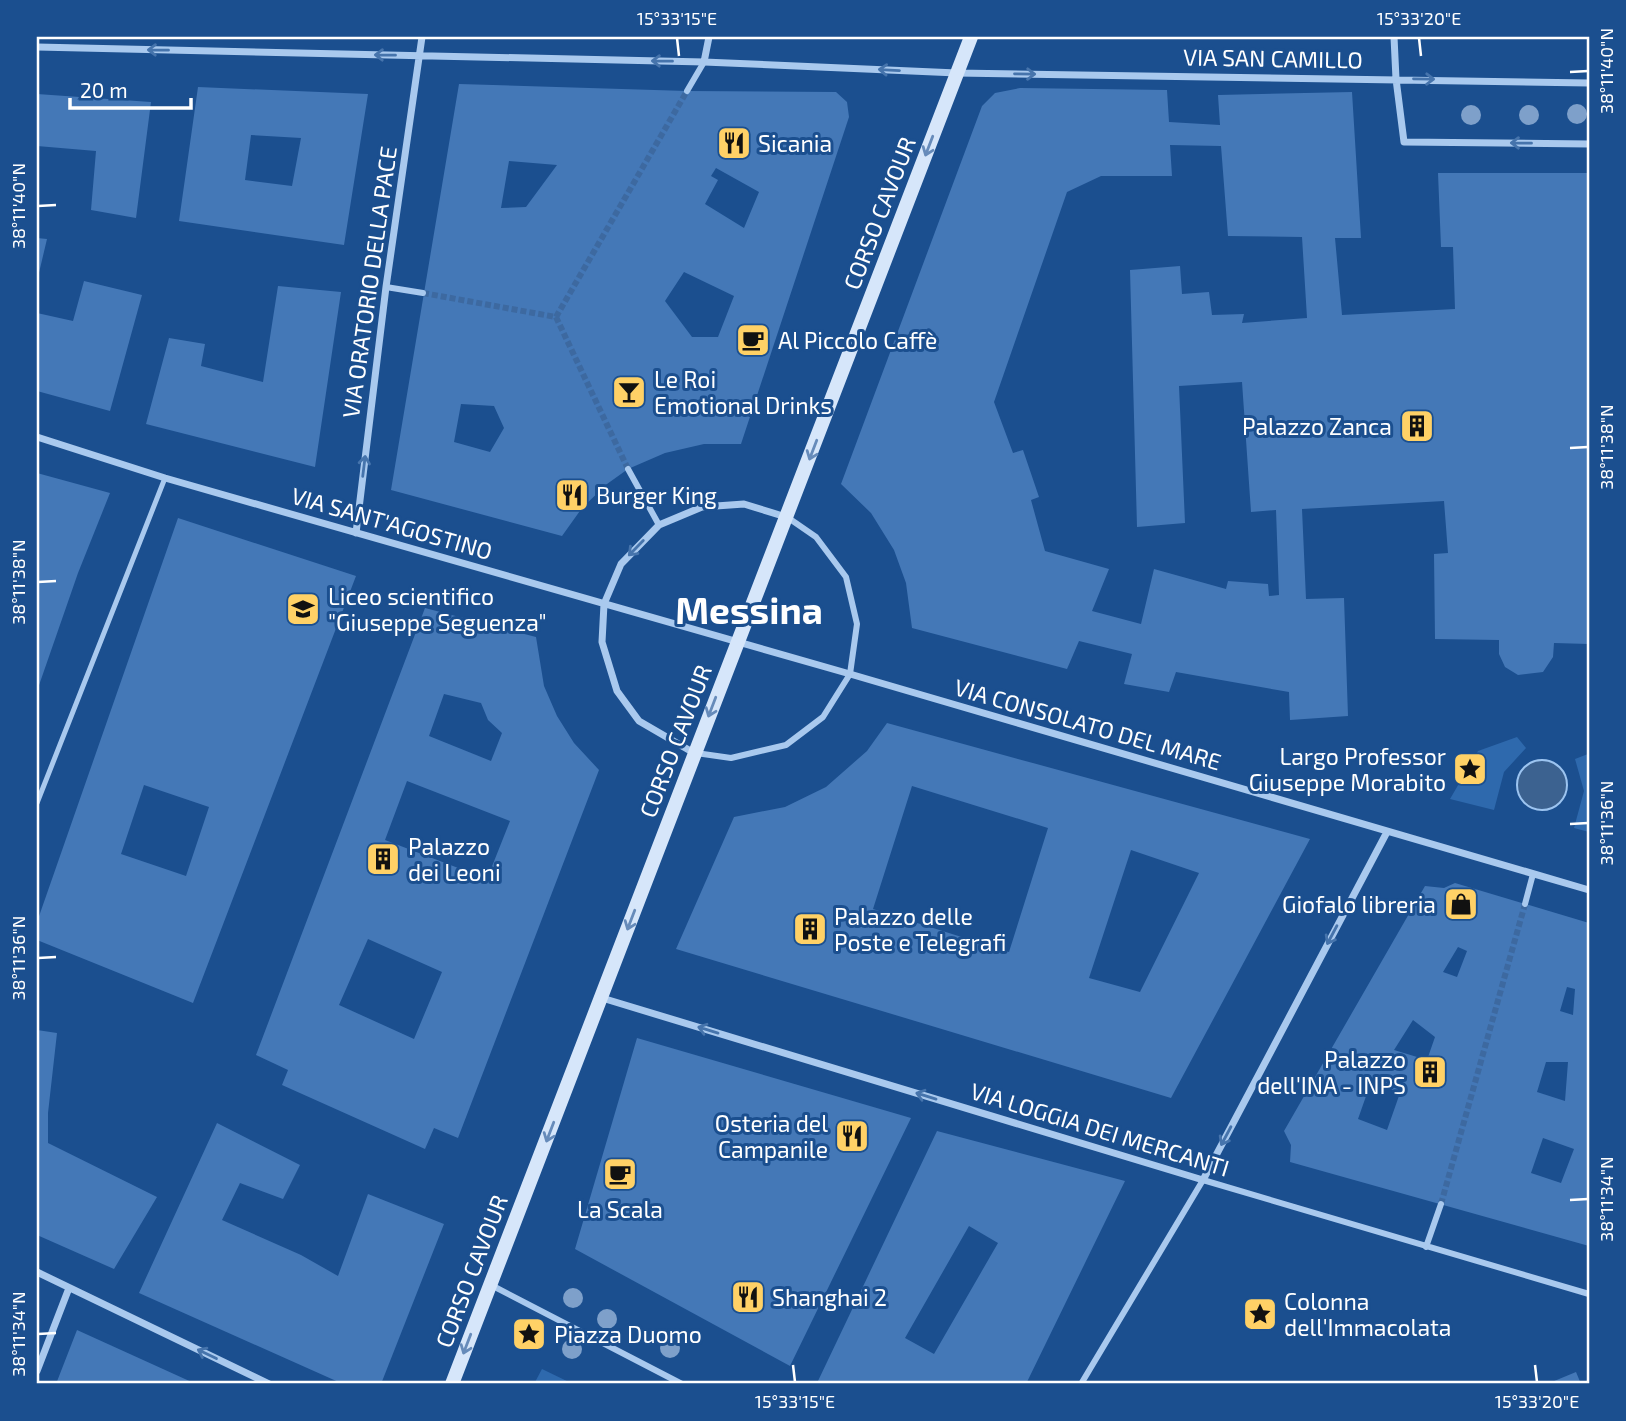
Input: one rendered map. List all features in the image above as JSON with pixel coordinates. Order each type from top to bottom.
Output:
[{"type":"main road","name":"CORSO CAVOUR","points":[[452,1384],[971,37]]},
{"type":"street","name":"VIA ORATORIO DELLA PACE","points":[[356,533],[386,287],[422,37]]},
{"type":"street","points":[[687,91],[704,62],[709,37]]},
{"type":"street","points":[[1394,37],[1404,142],[1589,144]]},
{"type":"street","name":"VIA SAN CAMILLO","points":[[37,47],[704,62],[957,73],[1589,83]]},
{"type":"street","points":[[386,287],[424,293]]},
{"type":"street","name":"VIA SANT'AGOSTINO","points":[[37,437],[164,478],[737,644]]},
{"type":"street","points":[[628,469],[659,524]]},
{"type":"street","points":[[744,504],[787,517],[816,537],[846,577],[857,624],[850,674],[823,717],[786,745],[731,758],[694,753],[639,721],[617,691],[603,642],[604,604],[621,564],[659,524],[702,506],[744,504]]},
{"type":"street","name":"VIA CONSOLATO DEL MARE","points":[[737,644],[850,674],[1589,890]]},
{"type":"street","points":[[1081,1384],[1202,1180],[1387,832]]},
{"type":"street","points":[[1525,904],[1533,874]]},
{"type":"street","name":"VIA LOGGIA DEI MERCANTI","points":[[602,998],[1589,1294]]},
{"type":"street","points":[[1426,1247],[1441,1204]]},
{"type":"street","points":[[37,1272],[269,1384]]},
{"type":"street","points":[[490,1284],[682,1384]]},
{"type":"street","points":[[37,1371],[69,1288]]},
{"type":"lane","points":[[37,803],[164,478]]},
{"type":"shaded area","points":[[1517,737],[1526,748],[1504,772],[1494,810],[1450,799],[1478,751]]},
{"type":"shaded area","points":[[1588,754],[1589,832],[1574,828],[1584,791],[1575,759]]},
{"type":"shaded area","points":[[1542,760],[1560,767],[1567,785],[1560,803],[1542,810],[1524,803],[1517,785],[1524,767]]},
{"type":"shaded area","points":[[542,1369],[573,1384],[534,1384]]},
{"type":"building","points":[[459,84],[687,91],[836,92],[847,102],[849,117],[741,444],[704,444],[665,453],[628,469],[607,484],[582,508],[562,536],[391,490]],"holes":[[[509,161],[557,165],[526,207],[501,208]],[[716,168],[759,192],[744,228],[705,204],[718,180],[711,176]],[[684,272],[734,296],[718,337],[692,337],[665,301]],[[461,404],[494,406],[504,428],[490,452],[454,442]]]},
{"type":"building","points":[[198,87],[368,94],[344,245],[179,221]],"holes":[[[251,135],[301,138],[292,186],[245,180]]]},
{"type":"building","name":"Palazzo Zanca","points":[[1020,88],[1167,90],[1169,122],[1220,125],[1218,95],[1352,92],[1361,238],[1335,238],[1342,315],[1455,309],[1453,247],[1441,247],[1438,173],[1589,173],[1589,644],[1554,643],[1553,657],[1543,672],[1518,675],[1505,667],[1499,654],[1499,640],[1435,639],[1434,554],[1448,553],[1444,501],[1302,509],[1306,599],[1344,598],[1348,716],[1290,720],[1289,692],[1176,672],[1169,692],[1124,684],[1132,654],[1079,641],[1067,669],[912,628],[906,583],[894,550],[871,513],[841,484],[982,106],[995,93]],"holes":[[[1170,145],[1221,146],[1228,236],[1302,237],[1307,318],[1242,323],[1244,314],[1212,315],[1209,292],[1182,294],[1180,266],[1130,270],[1137,527],[1185,523],[1179,386],[1242,382],[1251,512],[1276,510],[1279,595],[1269,596],[1268,584],[1228,581],[1226,589],[1154,569],[1141,624],[1092,611],[1109,569],[1045,551],[1031,500],[1039,497],[1023,450],[1013,453],[994,402],[1067,192],[1101,176],[1172,176]]]},
{"type":"building","points":[[37,94],[151,102],[136,218],[91,210],[96,151],[37,146]]},
{"type":"building","points":[[37,238],[47,239],[38,277],[37,277]]},
{"type":"building","points":[[84,281],[142,295],[110,411],[37,391],[37,313],[73,321]]},
{"type":"building","points":[[278,286],[341,292],[315,467],[146,424],[169,338],[205,344],[201,366],[263,382]]},
{"type":"building","points":[[37,473],[110,493],[78,573],[37,691]]},
{"type":"building","points":[[178,518],[356,576],[193,1003],[37,940],[37,922]],"holes":[[[144,785],[209,807],[186,876],[121,854]]]},
{"type":"building","name":"Palazzo dei Leoni","points":[[425,608],[536,637],[544,686],[557,716],[574,743],[599,770],[458,1138],[434,1128],[425,1149],[282,1085],[288,1070],[256,1055]],"holes":[[[444,694],[481,703],[488,720],[502,733],[491,761],[429,736]],[[407,781],[510,821],[487,879],[385,840]],[[368,939],[442,972],[414,1039],[339,1005]]]},
{"type":"building","name":"Palazzo delle Poste e Telegrafi","points":[[887,723],[1310,839],[1171,1098],[676,949],[734,817],[785,807],[826,787],[867,751]],"holes":[[[912,786],[1048,828],[1009,952],[873,909]],[[1131,850],[1199,873],[1140,992],[1089,978]]]},
{"type":"building","name":"Palazzo dell'INA - INPS","points":[[1455,883],[1589,923],[1589,1246],[1290,1162],[1291,1145],[1284,1131],[1425,886],[1444,888]],"holes":[[[1458,947],[1467,951],[1457,977],[1443,972]],[[1567,987],[1575,989],[1573,1015],[1560,1011]],[[1413,1020],[1435,1037],[1427,1060],[1394,1050]],[[1546,1062],[1568,1062],[1565,1101],[1537,1092]],[[1371,1082],[1400,1093],[1387,1130],[1358,1119]],[[1543,1138],[1574,1149],[1561,1183],[1531,1173]]]},
{"type":"building","points":[[37,1030],[57,1033],[48,1113],[48,1143],[157,1197],[114,1269],[37,1235]]},
{"type":"building","points":[[637,1038],[911,1118],[790,1366],[575,1249]]},
{"type":"building","points":[[217,1123],[300,1165],[283,1199],[240,1183],[222,1220],[301,1255],[338,1276],[368,1194],[444,1224],[381,1384],[343,1384],[139,1293]]},
{"type":"building","points":[[937,1131],[1125,1181],[1026,1384],[824,1384],[818,1381]],"holes":[[[969,1226],[998,1243],[934,1354],[905,1338]]]},
{"type":"building","points":[[77,1330],[196,1384],[56,1384]]},
{"type":"building","points":[[1576,1372],[1581,1384],[1547,1384]]},
{"type":"tunnel","points":[[556,317],[687,91]]},
{"type":"tunnel","points":[[423,293],[556,317]]},
{"type":"tunnel","points":[[556,317],[628,469]]},
{"type":"tunnel","points":[[1441,1204],[1525,904]]},
{"type":"place","name":"Sicania","points":[[734,143]]},
{"type":"place","name":"Al Piccolo Caffè","points":[[753,340]]},
{"type":"place","name":"Le Roi Emotional Drinks","points":[[629,392]]},
{"type":"place","name":"Palazzo Zanca","points":[[1417,426]]},
{"type":"place","name":"Burger King","points":[[572,495]]},
{"type":"place","name":"Liceo scientifico \"Giuseppe Seguenza\"","points":[[303,609]]},
{"type":"place","name":"Largo Professor Giuseppe Morabito","points":[[1470,769]]},
{"type":"place","name":"Palazzo dei Leoni","points":[[383,859]]},
{"type":"place","name":"Giofalo libreria","points":[[1461,904]]},
{"type":"place","name":"Palazzo delle Poste e Telegrafi","points":[[810,929]]},
{"type":"place","name":"Palazzo dell'INA - INPS","points":[[1430,1072]]},
{"type":"place","name":"Osteria del Campanile","points":[[852,1136]]},
{"type":"place","name":"La Scala","points":[[620,1174]]},
{"type":"place","name":"Shanghai 2","points":[[748,1297]]},
{"type":"place","name":"Colonna dell'Immacolata","points":[[1260,1314]]},
{"type":"place","name":"Piazza Duomo","points":[[529,1334]]},
{"type":"district","name":"Messina","points":[[749,609]]}]
